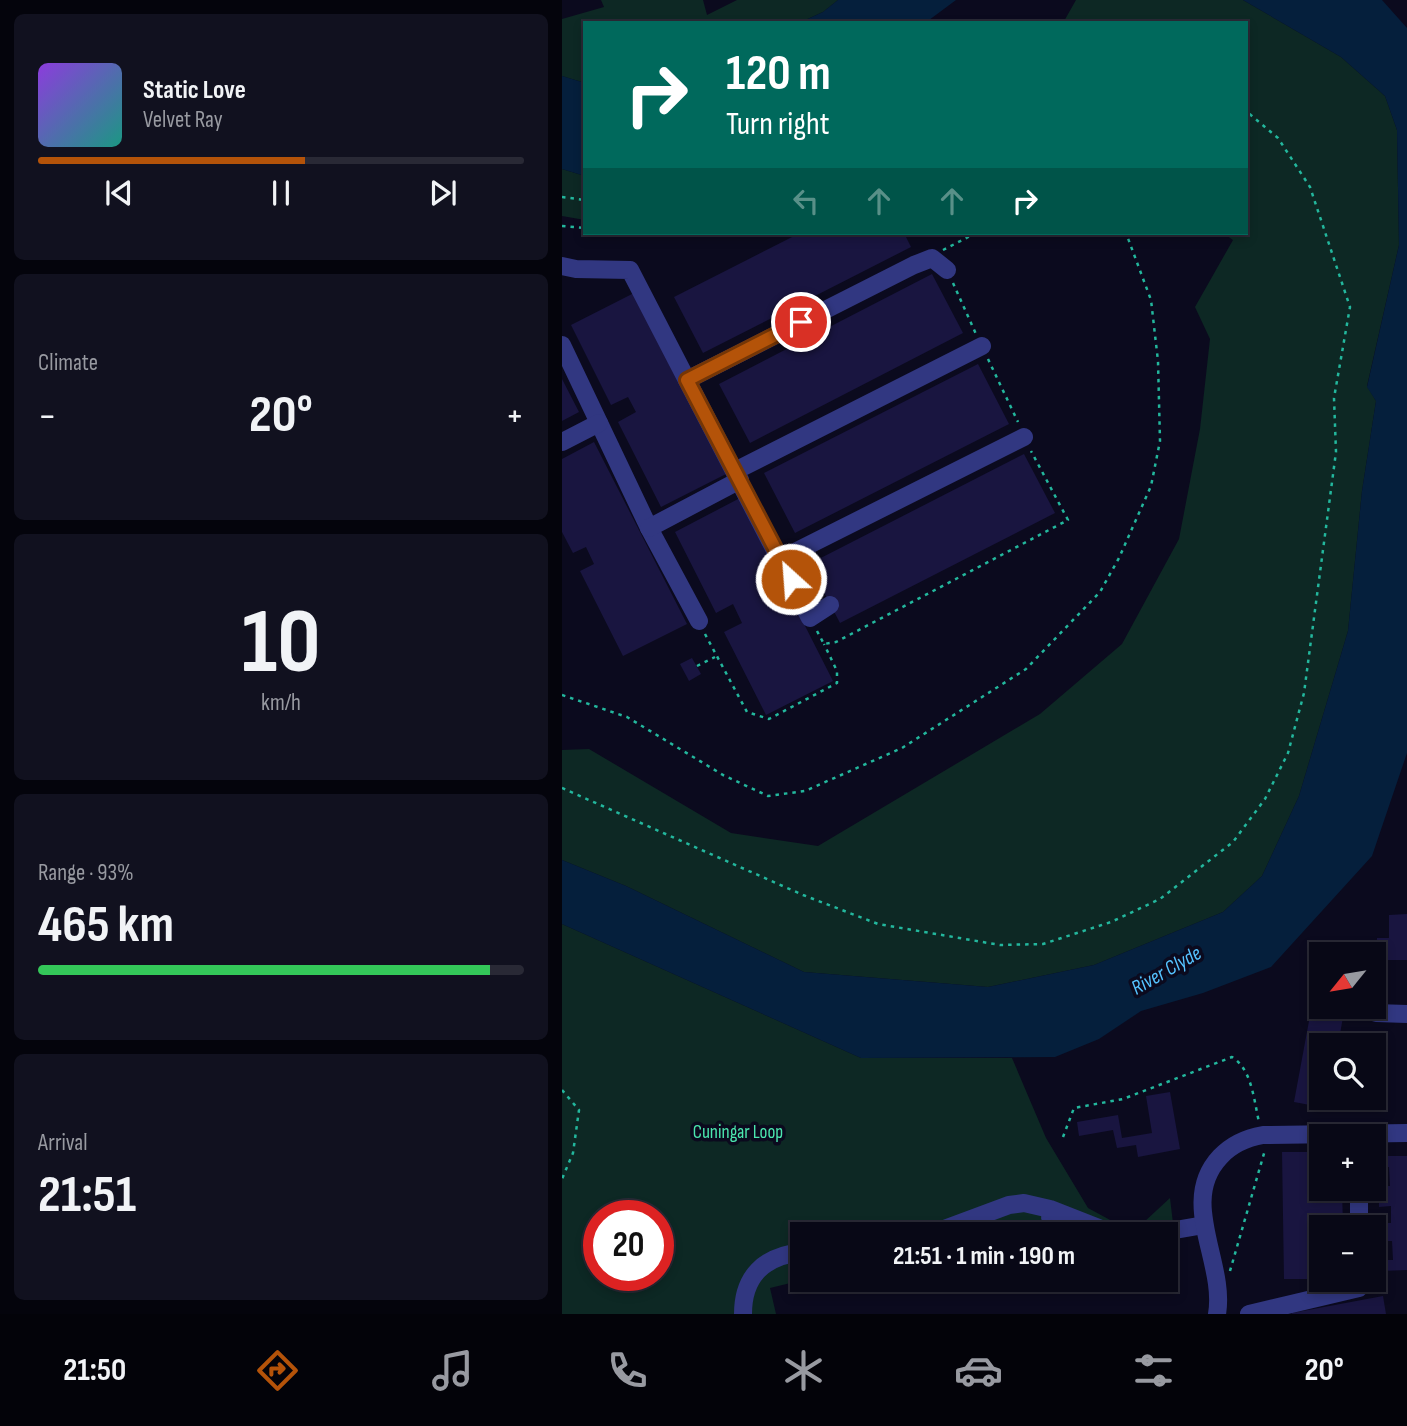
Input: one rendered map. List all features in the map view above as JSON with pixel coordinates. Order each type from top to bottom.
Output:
[{"type":"street","points":[[687,380],[932,258],[947,270]]},
{"type":"street","points":[[562,266],[630,270],[810,618],[830,605]]},
{"type":"street","points":[[562,345],[649,528],[699,621]]},
{"type":"street","points":[[649,528],[738,476],[981,345]]},
{"type":"street","points":[[562,442],[599,423]]},
{"type":"street","points":[[781,559],[1024,437]]},
{"type":"street","points":[[1386,1013],[1407,1014]]},
{"type":"street","points":[[1386,1134],[1407,1133]]},
{"type":"street","points":[[1217,1314],[1218,1276],[1204,1225],[1204,1189],[1215,1163],[1233,1146],[1266,1135],[1309,1135]]},
{"type":"street","points":[[1029,1204],[1057,1222]]},
{"type":"street","points":[[963,1222],[1009,1205],[1029,1204],[1083,1222]]},
{"type":"street","points":[[1178,1230],[1204,1225]]},
{"type":"street","points":[[743,1314],[745,1290],[756,1270],[775,1258],[790,1255]]},
{"type":"street","points":[[1249,1314],[1330,1292]]},
{"type":"path","points":[[562,788],[803,895],[878,924],[1000,944],[1043,944],[1111,922],[1160,899],[1233,842],[1265,799],[1288,754],[1304,693],[1336,452],[1334,398],[1350,307],[1310,187],[1278,138],[1248,113]]},
{"type":"path","points":[[562,197],[583,200]]},
{"type":"path","points":[[562,226],[583,228]]},
{"type":"path","points":[[932,258],[972,235]]},
{"type":"path","points":[[562,695],[627,718],[723,775],[768,796],[805,792],[902,748],[1026,669],[1100,592],[1151,486],[1160,441],[1158,361],[1151,300],[1127,235]]},
{"type":"path","points":[[824,644],[836,642],[1068,520],[1024,437],[947,270]]},
{"type":"path","points":[[699,621],[746,712],[769,719],[837,683],[837,671],[810,618]]},
{"type":"path","points":[[697,666],[717,656]]},
{"type":"path","points":[[1063,1136],[1074,1108],[1123,1099],[1232,1057],[1239,1062],[1246,1072],[1266,1135],[1227,1280]]},
{"type":"path","points":[[562,1090],[579,1110],[573,1153],[562,1179]]},
{"type":"green space","points":[[601,0],[703,0],[707,15],[737,0],[838,0],[823,12],[803,21],[583,21],[583,82],[562,76],[562,19],[604,7]]},
{"type":"green space","points":[[1076,0],[1243,0],[1341,57],[1385,96],[1397,130],[1399,245],[1367,386],[1376,401],[1362,491],[1348,631],[1299,796],[1262,876],[1223,912],[1094,965],[988,987],[804,972],[626,886],[562,860],[562,750],[589,749],[731,833],[818,846],[1040,714],[1122,644],[1179,539],[1200,429],[1210,339],[1195,307],[1233,240],[1226,235],[1248,235],[1248,21],[1064,21]]},
{"type":"green space","points":[[562,169],[583,175],[583,220],[562,216]]},
{"type":"green space","name":"Cuningar Loop","points":[[562,924],[861,1058],[1012,1058],[1046,1138],[1088,1208],[1114,1222],[790,1222],[790,1283],[770,1288],[776,1314],[562,1314]]},
{"type":"green space","name":"Cuningar Loop","points":[[1170,1198],[1173,1222],[1144,1222]]},
{"type":"water","points":[[838,0],[956,0],[928,21],[803,21],[823,12]]},
{"type":"water","name":"River Clyde","points":[[1243,0],[1382,0],[1407,28],[1408,750],[1372,856],[1271,967],[1203,993],[1141,1011],[1099,1039],[1055,1057],[861,1058],[562,924],[562,860],[626,886],[804,972],[988,987],[1094,965],[1223,912],[1262,876],[1299,796],[1348,631],[1362,491],[1376,401],[1367,387],[1399,245],[1397,130],[1385,96],[1341,57]]},
{"type":"water","points":[[562,76],[583,82],[583,175],[562,169]]},
{"type":"building","points":[[796,235],[905,235],[911,247],[703,353],[674,297]]},
{"type":"building","points":[[932,274],[963,333],[750,443],[719,384]]},
{"type":"building","points":[[634,293],[726,474],[661,507],[618,422],[636,412],[628,397],[611,405],[571,325]]},
{"type":"building","points":[[978,364],[1009,424],[795,533],[764,473]]},
{"type":"building","points":[[562,379],[579,412],[562,421]]},
{"type":"building","points":[[594,442],[687,624],[623,656],[580,571],[594,564],[586,547],[573,553],[562,532],[562,459]]},
{"type":"building","points":[[1024,454],[1055,513],[840,623],[809,564]]},
{"type":"building","points":[[740,498],[833,681],[766,715],[724,632],[742,623],[733,604],[716,613],[675,532]]},
{"type":"building","points":[[692,658],[701,674],[689,681],[680,664]]},
{"type":"building","points":[[1408,914],[1408,960],[1386,960],[1386,942],[1377,942],[1377,938],[1389,938],[1389,915]]},
{"type":"building","points":[[1309,1019],[1343,1019],[1340,1033],[1309,1033],[1309,1105],[1294,1102]]},
{"type":"building","points":[[1170,1092],[1180,1149],[1138,1157],[1136,1145],[1117,1148],[1113,1130],[1079,1136],[1077,1122],[1118,1115],[1122,1138],[1152,1133],[1146,1096]]},
{"type":"building","points":[[1282,1152],[1309,1152],[1309,1201],[1342,1201],[1343,1215],[1309,1215],[1309,1279],[1284,1279]]},
{"type":"building","points":[[1386,1156],[1408,1156],[1408,1270],[1386,1271],[1386,1260],[1393,1260],[1392,1241],[1386,1241],[1386,1223],[1391,1223],[1391,1206],[1379,1207],[1379,1201],[1386,1201],[1386,1186],[1390,1186],[1389,1167],[1386,1167]]},
{"type":"building","points":[[1383,1296],[1386,1314],[1292,1314],[1292,1313]]},
{"type":"route","points":[[791,579],[687,380],[801,322]]}]
